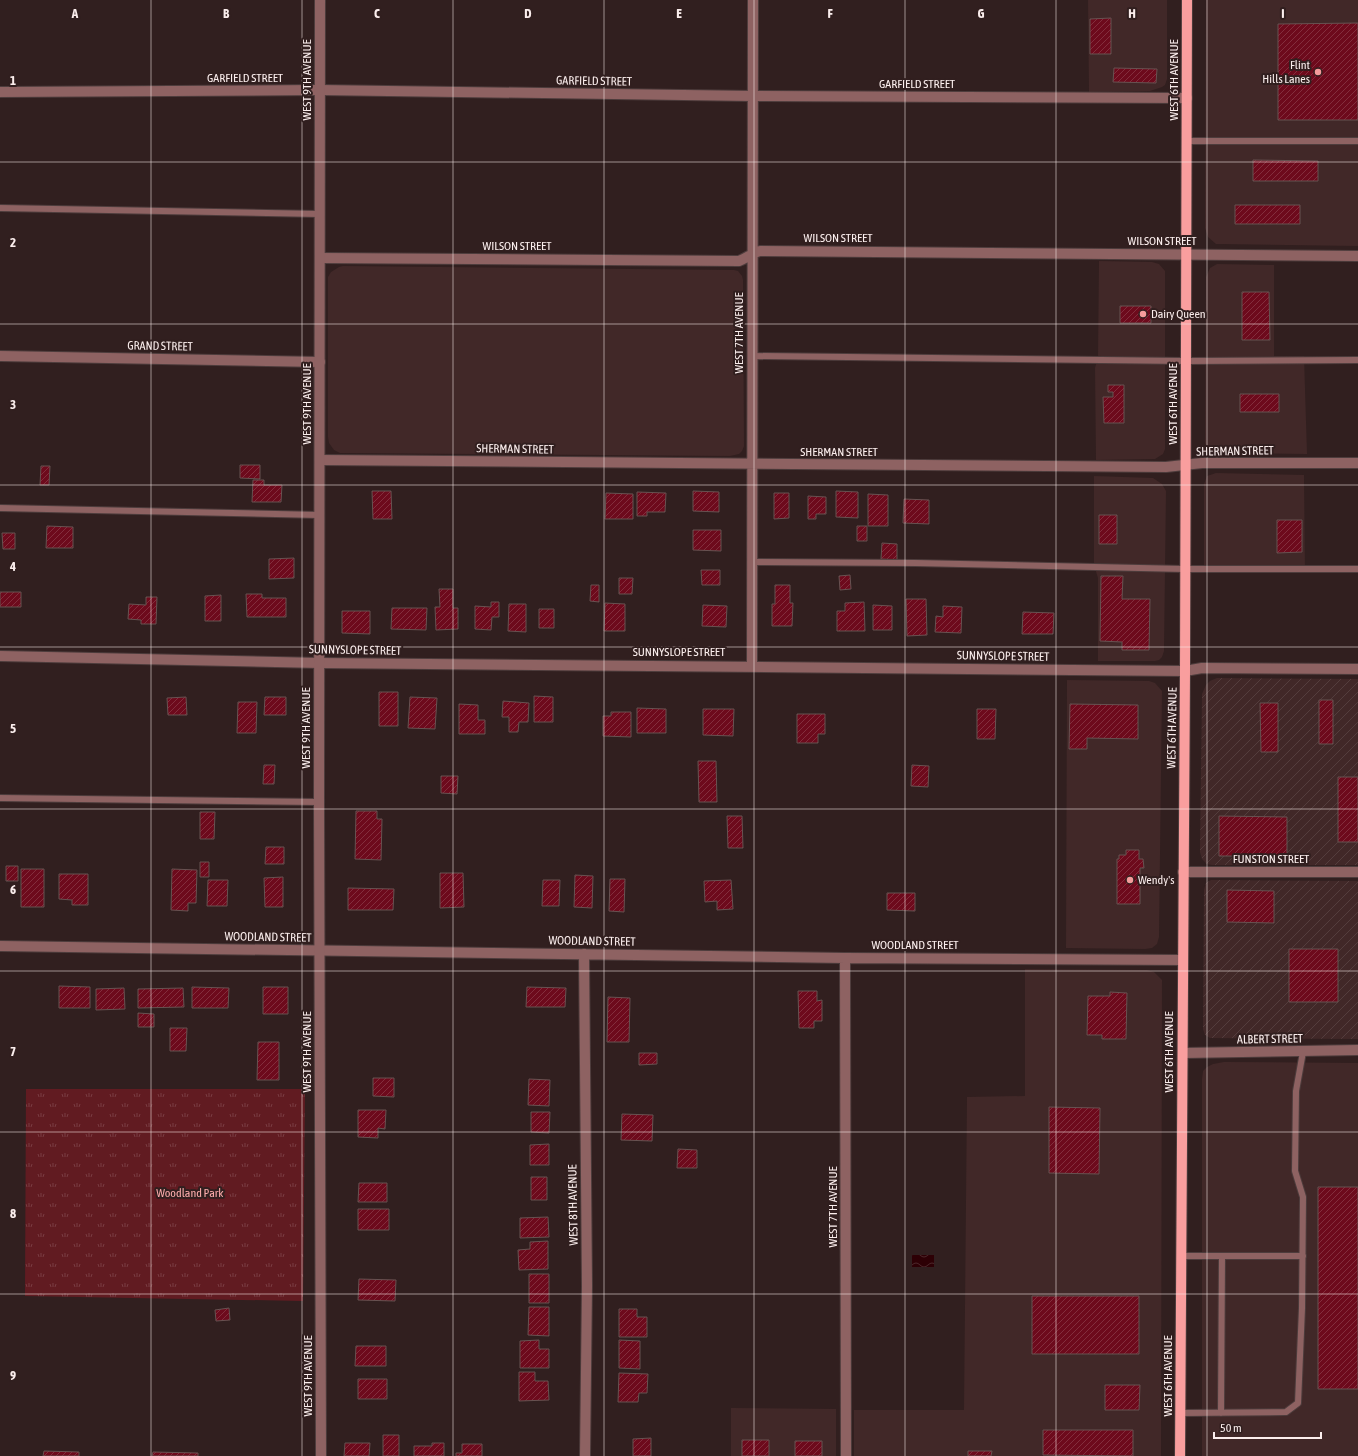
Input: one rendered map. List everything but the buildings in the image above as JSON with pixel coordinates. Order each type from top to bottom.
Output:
[{"type":"main road","name":"WEST 6TH AVENUE","points":[[1180,1456],[1180,1256],[1186,465],[1186,0]]},
{"type":"street","name":"WEST 9TH AVENUE","points":[[320,0],[319,951],[321,1456]]},
{"type":"street","name":"WEST 7TH AVENUE","points":[[752,666],[753,0]]},
{"type":"street","name":"GARFIELD STREET","points":[[0,92],[319,90],[753,96],[1187,98]]},
{"type":"street","name":"WILSON STREET","points":[[320,258],[739,261],[752,253],[760,251],[1358,256]]},
{"type":"street","name":"GRAND STREET","points":[[0,356],[320,362]]},
{"type":"street","name":"SHERMAN STREET","points":[[320,460],[1166,467],[1202,463],[1358,463]]},
{"type":"street","name":"SUNNYSLOPE STREET","points":[[0,656],[320,663],[1185,670],[1202,668],[1358,669]]},
{"type":"street","name":"FUNSTON STREET","points":[[1183,872],[1358,872]]},
{"type":"street","name":"WOODLAND STREET","points":[[0,946],[845,958],[1183,960]]},
{"type":"street","name":"WEST 8TH AVENUE","points":[[584,954],[587,1286],[585,1456]]},
{"type":"street","name":"WEST 7TH AVENUE","points":[[845,958],[846,1456]]},
{"type":"street","name":"ALBERT STREET","points":[[1182,1053],[1358,1050]]},
{"type":"lane","points":[[1187,141],[1358,140]]},
{"type":"lane","points":[[0,208],[320,214]]},
{"type":"lane","points":[[752,356],[1186,361],[1358,360]]},
{"type":"lane","points":[[0,508],[319,515]]},
{"type":"lane","points":[[752,562],[916,563],[1185,569],[1358,569]]},
{"type":"lane","points":[[0,798],[319,802]]},
{"type":"lane","points":[[1181,1413],[1286,1412],[1298,1403],[1302,1308],[1303,1197],[1295,1171],[1296,1091],[1304,1052]]},
{"type":"lane","points":[[1180,1256],[1302,1256]]},
{"type":"lane","points":[[1220,1413],[1222,1256]]},
{"type":"shaded area","points":[[1088,0],[1167,0],[1167,79],[1165,85],[1150,91],[1089,92]]},
{"type":"shaded area","points":[[1206,0],[1358,0],[1358,246],[1216,244],[1208,237],[1205,228]]},
{"type":"shaded area","points":[[1099,261],[1152,262],[1159,264],[1165,271],[1165,449],[1163,454],[1155,459],[1096,460],[1095,368],[1098,357]]},
{"type":"shaded area","points":[[1217,264],[1274,265],[1274,356],[1304,356],[1307,454],[1217,453],[1209,450],[1205,443],[1206,277],[1210,268]]},
{"type":"shaded area","points":[[343,266],[738,271],[743,280],[744,446],[742,451],[739,454],[730,456],[340,453],[334,450],[329,443],[328,437],[328,277],[331,272]]},
{"type":"shaded area","points":[[1216,473],[1304,475],[1305,573],[1204,572],[1204,484],[1207,476]]},
{"type":"shaded area","points":[[1094,476],[1153,478],[1162,484],[1166,491],[1164,651],[1159,660],[1098,661],[1098,578],[1094,565]]},
{"type":"shaded area","points":[[1217,678],[1358,679],[1358,865],[1212,865],[1207,864],[1202,859],[1200,852],[1202,694],[1206,685],[1210,681]]},
{"type":"shaded area","points":[[1067,680],[1149,681],[1155,683],[1162,691],[1159,937],[1157,944],[1152,948],[1066,948]]},
{"type":"shaded area","points":[[1211,880],[1358,881],[1358,1039],[1210,1038],[1205,1035],[1203,1029],[1204,890],[1206,883]]},
{"type":"shaded area","points":[[1025,969],[1147,970],[1154,972],[1162,980],[1161,1456],[854,1456],[854,1410],[964,1410],[967,1097],[1025,1096]]},
{"type":"shaded area","points":[[1224,1062],[1358,1063],[1358,1456],[1202,1456],[1202,1079],[1203,1071],[1207,1067]]},
{"type":"shaded area","points":[[731,1408],[836,1409],[836,1456],[731,1456]]},
{"type":"green space","name":"Woodland Park","points":[[26,1089],[305,1089],[303,1301],[25,1296]]},
{"type":"water","points":[[912,1255],[934,1255],[934,1267],[912,1267]]},
{"type":"place","name":"Flint Hills Lanes","points":[[1318,72]]},
{"type":"place","name":"Dairy Queen","points":[[1143,314]]},
{"type":"place","name":"Wendy's","points":[[1130,880]]}]
